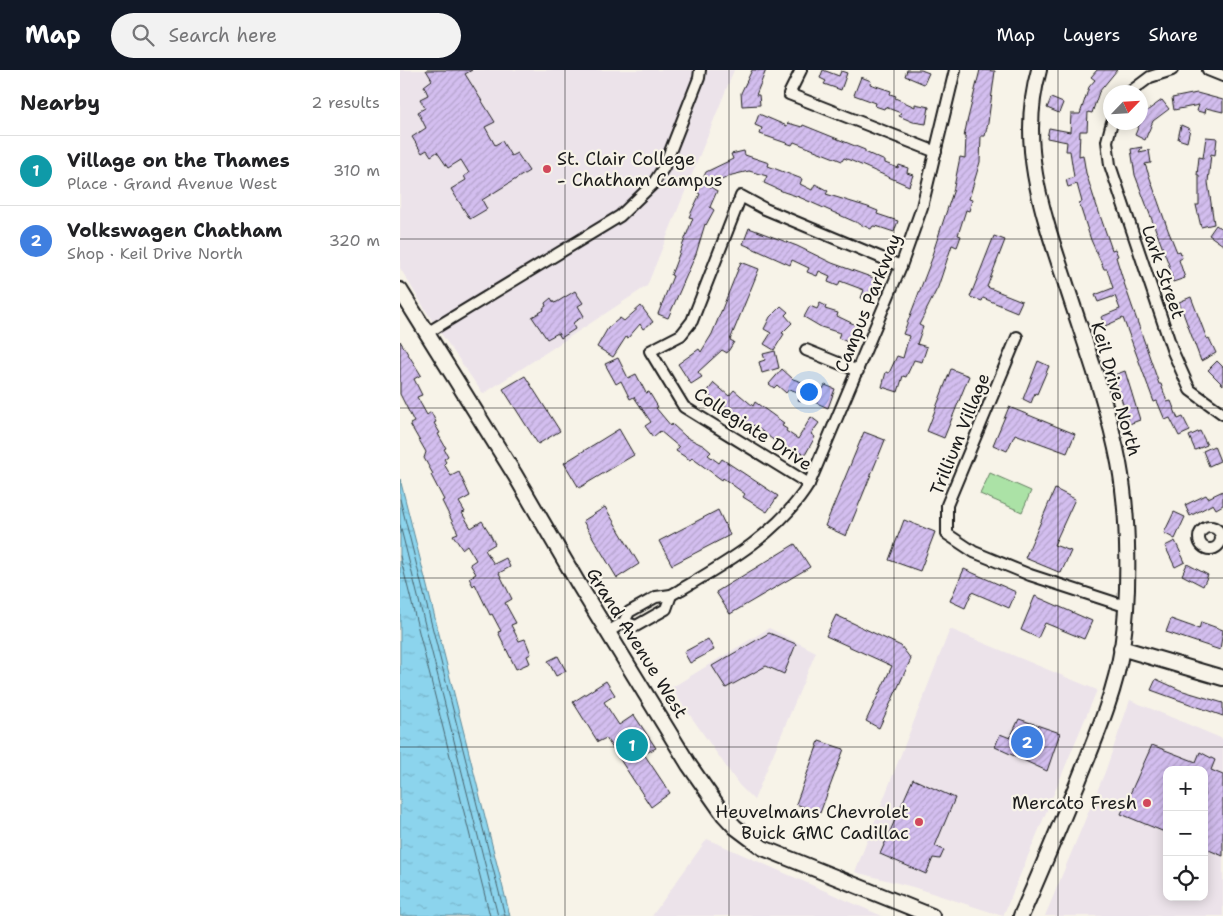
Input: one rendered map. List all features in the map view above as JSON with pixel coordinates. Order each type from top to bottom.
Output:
[{"type":"street","points":[[427,333],[620,216],[653,184],[664,167],[699,78],[700,70]]},
{"type":"street","points":[[801,70],[789,94],[936,152]]},
{"type":"street","name":"Campus Parkway","points":[[608,632],[624,622],[629,612],[656,597],[671,595],[766,534],[798,503],[809,484],[902,266],[922,207],[955,70]]},
{"type":"street","name":"Keil Drive North","points":[[1021,916],[1045,864],[1094,742],[1112,688],[1122,648],[1127,538],[1119,464],[1103,397],[1040,205],[1030,154],[1034,88],[1039,70]]},
{"type":"street","points":[[1139,85],[1150,77],[1166,70],[1172,70]]},
{"type":"street","points":[[1208,70],[1223,76]]},
{"type":"street","name":"Lark Street","points":[[1110,130],[1107,141],[1110,166],[1173,352],[1190,390],[1223,414]]},
{"type":"street","name":"Collegiate Drive","points":[[809,484],[684,407],[650,351],[681,334],[692,321],[741,196],[765,209],[902,266]]},
{"type":"street","name":"Grand Avenue West","points":[[400,290],[515,475],[540,521],[713,802],[735,828],[763,848],[932,916]]},
{"type":"street","name":"Trillium Village","points":[[1017,337],[947,505],[947,534],[974,552],[1030,575],[1125,606]]},
{"type":"street","points":[[806,350],[858,371]]},
{"type":"street","name":"Campus Parkway","points":[[624,622],[636,626],[666,609],[671,595]]},
{"type":"street","points":[[1122,648],[1223,678]]},
{"type":"shaded area","name":"St. Clair College - Chatham Campus","points":[[400,70],[734,70],[647,286],[483,394],[431,319],[400,268]]},
{"type":"shaded area","points":[[769,628],[816,652],[754,800],[739,785],[671,688]]},
{"type":"shaded area","points":[[950,629],[1097,690],[1003,916],[913,887],[855,872]]},
{"type":"shaded area","points":[[1130,700],[1223,739],[1223,916],[1045,916],[1105,772]]},
{"type":"shaded area","points":[[707,839],[882,916],[652,916]]},
{"type":"green space","points":[[990,473],[1031,491],[1022,512],[980,494]]},
{"type":"water","points":[[400,479],[510,916],[400,916]]},
{"type":"building","points":[[426,70],[472,70],[465,74],[495,122],[485,127],[495,145],[502,141],[511,156],[517,153],[529,171],[482,200],[487,209],[470,219],[451,189],[466,180],[464,176],[469,173],[461,160],[448,168],[437,152],[431,156],[427,150],[422,153],[412,137],[426,128],[418,112],[425,108],[420,99],[428,95],[424,86],[432,80]]},
{"type":"building","points":[[752,70],[766,70],[756,95],[759,95],[760,105],[742,106],[741,93]]},
{"type":"building","points":[[823,70],[839,76],[841,71],[847,73],[841,90],[824,84],[826,81],[820,78]]},
{"type":"building","points":[[907,70],[921,70],[929,73],[924,84],[905,76]]},
{"type":"building","points":[[980,70],[995,71],[988,123],[985,136],[981,136],[980,162],[969,199],[972,200],[969,211],[966,210],[958,235],[961,236],[957,247],[952,245],[938,287],[919,325],[923,327],[917,344],[927,347],[922,362],[914,360],[906,377],[903,376],[898,392],[882,387],[886,372],[889,373],[897,356],[903,358],[909,336],[903,334],[933,256],[953,192],[960,157],[965,158],[966,137],[964,137]]},
{"type":"building","points":[[1097,70],[1117,70],[1103,85],[1092,113],[1088,112],[1087,131],[1080,131],[1079,156],[1083,155],[1086,173],[1094,198],[1112,250],[1115,249],[1118,256],[1116,257],[1124,283],[1159,384],[1161,384],[1167,402],[1171,401],[1178,419],[1183,417],[1190,431],[1179,436],[1170,418],[1165,420],[1157,401],[1154,402],[1123,318],[1105,326],[1101,317],[1120,309],[1115,296],[1098,302],[1095,295],[1113,288],[1107,269],[1104,269],[1091,240],[1079,203],[1082,202],[1077,184],[1068,187],[1066,180],[1074,177],[1070,151],[1066,151],[1067,142],[1047,138],[1049,128],[1070,132],[1071,114],[1080,114],[1089,87],[1095,80],[1091,77]]},
{"type":"building","points":[[861,77],[871,81],[870,84],[891,91],[890,94],[896,96],[895,98],[915,107],[915,104],[929,107],[926,124],[913,122],[899,116],[901,113],[885,107],[884,109],[875,106],[876,103],[854,95]]},
{"type":"building","points":[[1197,93],[1223,100],[1223,112],[1206,108],[1205,113],[1197,111],[1199,105],[1174,110],[1172,98]]},
{"type":"building","points":[[1051,98],[1063,103],[1059,113],[1047,108]]},
{"type":"building","points":[[1162,100],[1169,109],[1153,121],[1145,140],[1135,135],[1137,130],[1148,130],[1148,110]]},
{"type":"building","points":[[759,114],[787,126],[788,123],[802,127],[803,125],[865,150],[865,152],[885,161],[885,163],[898,168],[899,165],[908,168],[907,173],[913,175],[909,186],[844,158],[842,161],[794,142],[792,145],[760,134],[762,128],[755,125]]},
{"type":"building","points":[[1181,125],[1190,129],[1187,142],[1178,139]]},
{"type":"building","points":[[1206,137],[1217,138],[1215,155],[1211,154],[1208,182],[1214,224],[1201,227],[1196,205],[1199,205],[1199,175],[1197,175],[1199,157],[1203,158]]},
{"type":"building","points":[[1142,147],[1139,152],[1149,150],[1151,163],[1145,164],[1168,230],[1177,252],[1180,251],[1182,258],[1179,260],[1185,278],[1173,282],[1169,265],[1135,175],[1131,149]]},
{"type":"building","points":[[744,151],[745,155],[769,163],[768,166],[802,179],[800,184],[812,190],[815,184],[828,191],[826,194],[868,207],[878,211],[877,214],[898,221],[894,232],[873,226],[871,229],[784,192],[764,183],[767,176],[749,171],[732,175],[709,186],[717,191],[710,207],[714,210],[705,224],[696,254],[668,318],[658,314],[693,218],[689,217],[700,194],[697,192],[706,172],[733,159],[731,154]]},
{"type":"building","points":[[1216,225],[1223,230],[1223,245],[1209,235]]},
{"type":"building","points":[[749,228],[797,246],[832,263],[879,280],[872,301],[861,298],[864,290],[840,281],[838,286],[828,282],[830,276],[819,271],[817,276],[807,272],[809,268],[792,260],[790,265],[743,244]]},
{"type":"building","points":[[994,236],[1005,240],[987,287],[1022,301],[1017,312],[983,298],[982,301],[970,297]]},
{"type":"building","points":[[741,262],[759,269],[730,340],[734,342],[727,353],[722,350],[698,372],[702,377],[691,384],[678,364],[699,349],[701,352],[712,334]]},
{"type":"building","points":[[575,291],[583,303],[578,306],[584,316],[574,322],[575,329],[561,338],[558,333],[547,339],[532,317],[544,310],[545,303],[551,298],[554,303]]},
{"type":"building","points":[[1191,297],[1207,339],[1209,338],[1216,353],[1201,361],[1179,302]]},
{"type":"building","points":[[820,303],[826,306],[825,309],[838,313],[837,316],[860,327],[856,336],[852,333],[848,342],[838,338],[840,333],[821,327],[804,317],[810,306],[817,309]]},
{"type":"building","points":[[641,306],[653,322],[643,329],[640,324],[628,338],[626,337],[613,357],[597,347],[608,328],[620,318],[624,321]]},
{"type":"building","points":[[781,306],[788,312],[785,315],[792,323],[782,333],[784,334],[774,350],[764,344],[771,333],[764,329],[770,317]]},
{"type":"building","points":[[400,341],[421,375],[414,379],[422,395],[417,397],[427,415],[431,412],[436,422],[434,423],[440,433],[438,434],[448,456],[444,459],[446,462],[444,464],[451,476],[459,472],[470,496],[459,502],[465,512],[462,513],[471,528],[482,521],[489,532],[495,544],[485,550],[494,564],[506,558],[510,567],[499,573],[512,599],[505,603],[516,623],[511,625],[519,641],[525,639],[531,654],[527,656],[530,663],[516,669],[498,632],[501,631],[492,614],[490,615],[475,584],[473,586],[469,578],[476,574],[470,564],[476,560],[467,545],[462,549],[453,535],[458,533],[442,501],[444,500],[431,475],[433,474],[424,458],[426,452],[410,424],[414,422],[400,394]]},
{"type":"building","points":[[775,351],[779,368],[762,373],[759,362],[765,360],[763,354]]},
{"type":"building","points":[[618,358],[628,378],[636,374],[646,393],[649,392],[658,407],[656,408],[671,426],[672,424],[686,437],[704,446],[711,452],[708,455],[719,463],[722,459],[778,496],[767,512],[743,497],[745,494],[723,478],[722,480],[692,458],[690,460],[676,451],[679,447],[660,431],[653,437],[645,426],[651,422],[634,397],[630,399],[621,381],[616,384],[605,364]]},
{"type":"building","points":[[1038,361],[1049,366],[1031,403],[1023,399]]},
{"type":"building","points":[[1217,361],[1223,367],[1223,385],[1208,370]]},
{"type":"building","points":[[782,369],[793,379],[823,389],[825,385],[835,389],[828,408],[810,400],[809,403],[798,400],[801,393],[789,389],[786,393],[777,385],[774,388],[769,384]]},
{"type":"building","points":[[951,369],[969,376],[944,438],[927,431]]},
{"type":"building","points":[[1125,371],[1140,420],[1129,424],[1114,375]]},
{"type":"building","points":[[525,376],[560,431],[538,444],[503,389]]},
{"type":"building","points":[[714,383],[729,396],[734,390],[753,406],[755,402],[784,423],[782,426],[787,429],[786,431],[798,439],[811,417],[819,423],[811,434],[815,437],[805,455],[801,452],[799,455],[736,415],[722,403],[720,405],[706,393]]},
{"type":"building","points":[[1009,407],[1075,434],[1067,453],[1015,434],[1007,451],[993,445]]},
{"type":"building","points":[[619,429],[634,455],[579,488],[564,463]]},
{"type":"building","points":[[1200,431],[1207,445],[1195,450],[1189,436]]},
{"type":"building","points":[[864,432],[885,440],[846,536],[825,526]]},
{"type":"building","points":[[1214,446],[1220,461],[1209,466],[1203,451]]},
{"type":"building","points":[[1055,489],[1075,499],[1054,545],[1071,551],[1061,573],[1025,558]]},
{"type":"building","points":[[1223,491],[1223,505],[1216,509],[1213,504],[1190,516],[1185,505],[1206,495],[1208,498]]},
{"type":"building","points":[[605,507],[639,564],[617,578],[583,521]]},
{"type":"building","points":[[718,510],[730,535],[672,565],[659,541]]},
{"type":"building","points":[[1174,512],[1185,517],[1175,539],[1164,533]]},
{"type":"building","points":[[904,520],[935,532],[920,571],[889,560]]},
{"type":"building","points":[[1175,541],[1185,562],[1175,567],[1165,546]]},
{"type":"building","points":[[795,544],[810,567],[730,614],[716,592]]},
{"type":"building","points":[[1187,564],[1208,575],[1203,586],[1182,575]]},
{"type":"building","points":[[964,569],[1016,592],[1009,608],[972,592],[965,608],[950,601]]},
{"type":"building","points":[[1035,596],[1092,621],[1084,639],[1045,623],[1038,638],[1021,630]]},
{"type":"building","points":[[836,615],[901,646],[911,659],[879,728],[866,721],[892,666],[826,636]]},
{"type":"building","points":[[1171,619],[1199,629],[1201,622],[1223,630],[1220,650],[1166,632]]},
{"type":"building","points":[[769,633],[796,644],[784,674],[766,666],[726,688],[712,666]]},
{"type":"building","points":[[708,639],[714,650],[690,663],[684,652]]},
{"type":"building","points":[[558,656],[566,671],[556,676],[548,661]]},
{"type":"building","points":[[1156,679],[1180,690],[1223,703],[1223,716],[1151,690]]},
{"type":"building","points":[[606,681],[615,695],[604,702],[619,725],[634,715],[656,748],[644,754],[670,793],[651,807],[606,738],[598,742],[573,702]]},
{"type":"building","points":[[1019,719],[1060,733],[1047,771],[995,747],[1000,734],[1010,738]]},
{"type":"building","points":[[819,741],[844,749],[820,813],[796,804]]},
{"type":"building","points":[[1152,745],[1196,762],[1200,752],[1215,760],[1211,770],[1223,775],[1223,856],[1208,850],[1208,766],[1163,766],[1163,831],[1121,814]]},
{"type":"building","name":"Heuvelmans Chevrolet Buick GMC Cadillac","points":[[913,779],[955,798],[935,846],[944,850],[940,859],[933,858],[926,874],[880,854]]},
{"type":"place","name":"St. Clair College - Chatham Campus","points":[[547,169]]},
{"type":"place","name":"Volkswagen Chatham","points":[[1027,742]]},
{"type":"place","name":"Village on the Thames","points":[[632,745]]},
{"type":"place","name":"Mercato Fresh","points":[[1147,803]]},
{"type":"place","name":"Heuvelmans Chevrolet Buick GMC Cadillac","points":[[919,822]]}]
